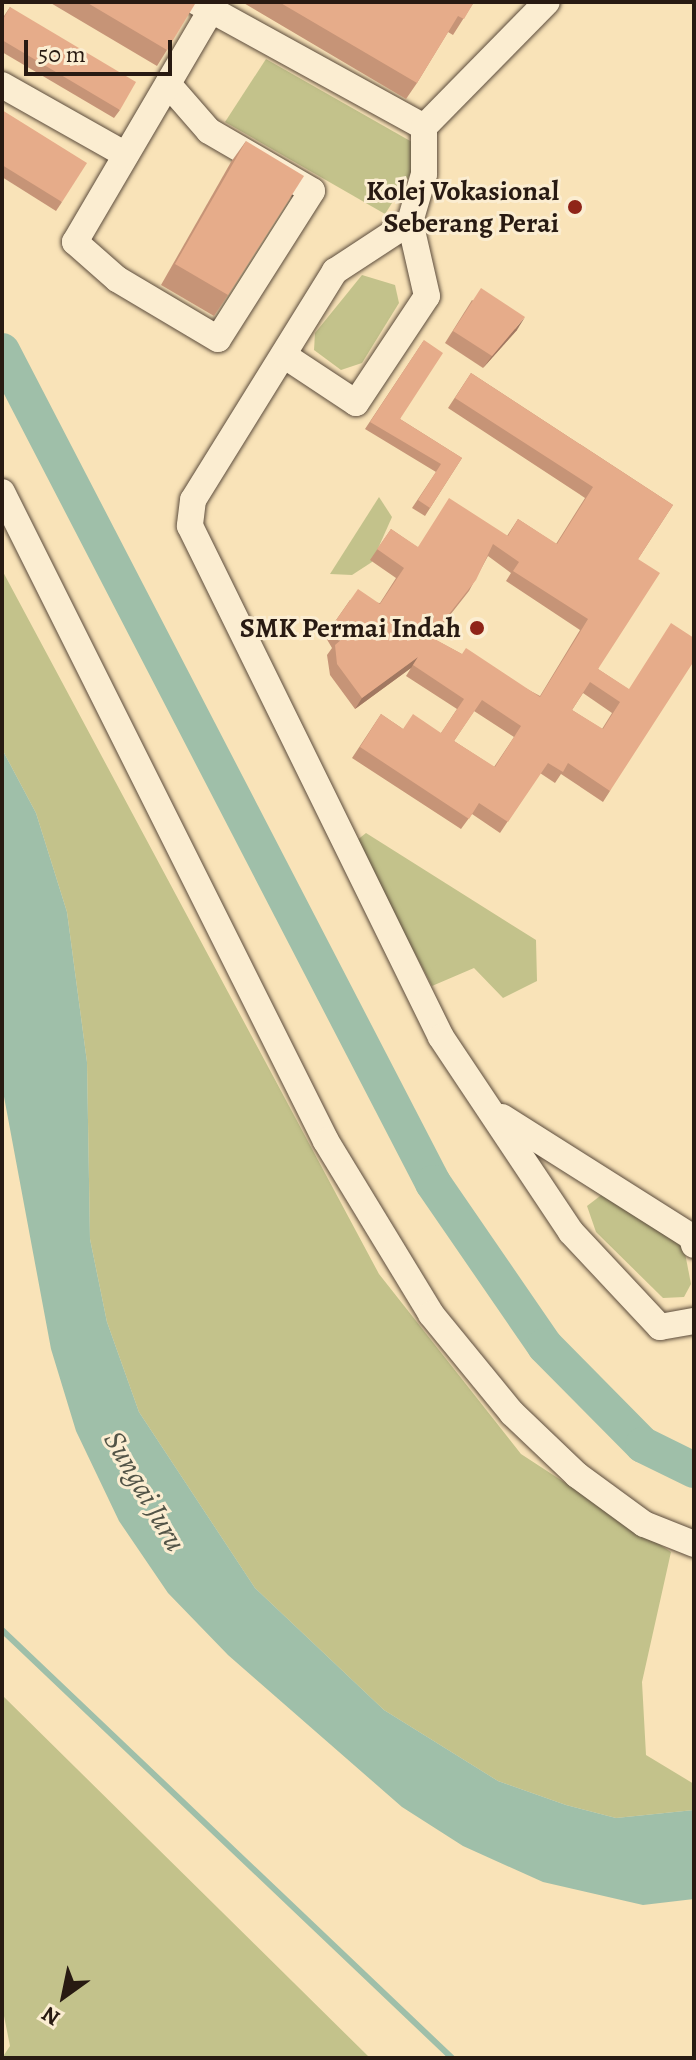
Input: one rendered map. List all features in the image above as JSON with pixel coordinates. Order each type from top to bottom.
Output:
[{"type":"street","points":[[285,356],[356,403],[427,296],[410,222],[424,174],[424,127],[547,2]]},
{"type":"street","points":[[168,84],[209,131],[312,191],[218,339],[117,279],[75,242],[168,84],[204,6],[424,127]]},
{"type":"street","points":[[2,85],[126,155]]},
{"type":"street","points":[[410,222],[335,271],[193,500],[190,526],[441,1037],[495,1113],[571,1232],[660,1327],[694,1321]]},
{"type":"street","points":[[2,492],[326,1141],[431,1314],[512,1413],[577,1475],[644,1524],[694,1544]]},
{"type":"street","points":[[495,1113],[693,1240]]},
{"type":"shaded area","points":[[266,59],[412,142],[411,173],[385,214],[225,122]]},
{"type":"shaded area","points":[[362,275],[395,285],[399,303],[362,363],[341,370],[314,350],[315,333]]},
{"type":"shaded area","points":[[379,497],[392,517],[372,562],[352,575],[330,574]]},
{"type":"shaded area","points":[[2,570],[379,1274],[521,1454],[671,1552],[642,1682],[646,1755],[694,1784],[694,1810],[616,1818],[566,1805],[498,1781],[384,1710],[255,1588],[139,1412],[107,1322],[90,1239],[87,1062],[67,912],[36,813],[2,749]]},
{"type":"shaded area","points":[[366,833],[536,940],[537,981],[503,998],[474,968],[432,986],[356,841]]},
{"type":"shaded area","points":[[604,1193],[684,1248],[691,1284],[684,1297],[663,1298],[596,1232],[587,1206]]},
{"type":"shaded area","points":[[2,1695],[370,2058],[2,2058],[10,2046],[2,2006]]},
{"type":"water","name":"Sungai Juru","points":[[2,749],[36,813],[67,912],[87,1062],[90,1239],[107,1322],[139,1412],[255,1588],[384,1710],[498,1781],[566,1805],[616,1818],[694,1810],[694,1899],[643,1905],[543,1882],[463,1846],[402,1807],[228,1655],[168,1593],[119,1521],[76,1431],[51,1349],[2,1086]]},
{"type":"building","points":[[86,2],[191,2],[195,4],[167,50]]},
{"type":"building","points":[[279,2],[474,2],[464,19],[458,16],[417,83]]},
{"type":"building","points":[[10,7],[136,82],[120,110],[2,40],[2,21]]},
{"type":"building","points":[[2,110],[87,163],[62,202],[2,165]]},
{"type":"building","points":[[246,141],[304,176],[228,295],[175,264]]},
{"type":"building","points":[[481,288],[525,317],[492,356],[453,331]]},
{"type":"building","points":[[424,340],[443,353],[400,419],[462,458],[430,508],[418,500],[441,464],[370,422]]},
{"type":"building","points":[[471,373],[673,505],[638,559],[660,573],[598,669],[629,689],[671,623],[694,638],[694,661],[610,791],[568,763],[563,772],[548,763],[508,822],[479,803],[469,819],[360,747],[381,714],[403,729],[413,714],[441,733],[464,699],[413,665],[418,657],[362,698],[337,664],[335,645],[342,639],[332,626],[358,589],[380,604],[404,568],[377,549],[391,529],[418,547],[449,498],[508,536],[518,519],[557,544],[593,487],[455,398]],"holes":[[[493,544],[519,562],[513,571],[588,619],[540,697],[466,648],[462,654],[431,637],[476,580]],[[590,682],[620,702],[603,729],[572,710]],[[482,700],[521,726],[495,767],[454,741]]]},
{"type":"waterway","points":[[2,351],[433,1183],[545,1346],[643,1445],[694,1470]]},
{"type":"waterway","points":[[2,1630],[452,2058]]},
{"type":"place","name":"Kolej Vokasional Seberang Perai","points":[[575,207]]},
{"type":"place","name":"SMK Permai Indah","points":[[477,628]]}]
